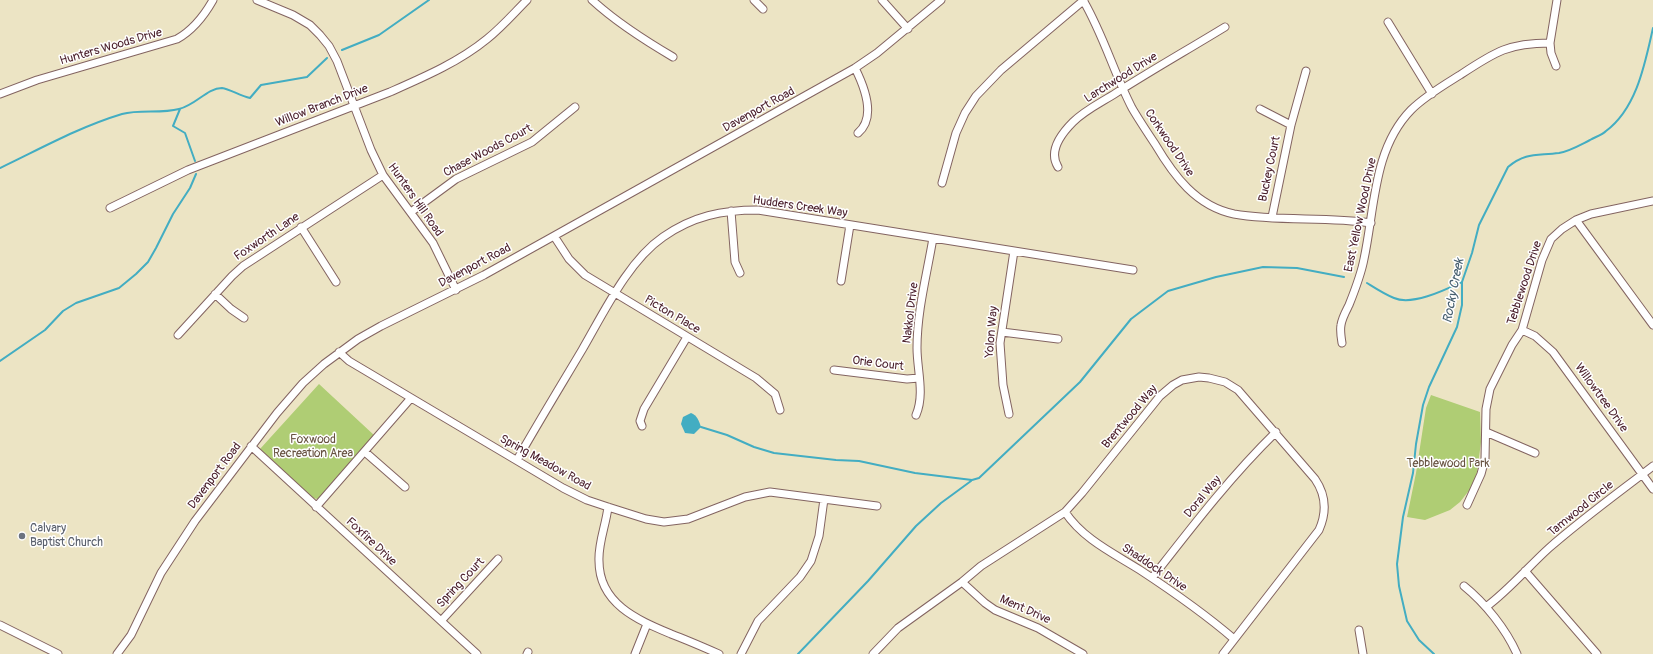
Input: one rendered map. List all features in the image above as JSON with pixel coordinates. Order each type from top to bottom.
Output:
[{"type":"street","name":"Hunters Woods Drive","points":[[0,94],[38,80],[178,39],[197,23],[213,0]]},
{"type":"street","name":"Hunters Hill Road","points":[[257,0],[293,15],[310,25],[329,46],[337,61],[371,150],[383,175],[433,243],[456,290]]},
{"type":"street","name":"Willow Branch Drive","points":[[110,208],[188,170],[354,106],[423,77],[475,48],[495,32],[527,0]]},
{"type":"street","points":[[592,0],[614,20],[639,38],[674,57]]},
{"type":"street","points":[[754,0],[762,9]]},
{"type":"street","points":[[882,0],[908,29]]},
{"type":"street","name":"Davenport Road","points":[[117,654],[134,630],[161,573],[175,549],[251,446],[288,399],[317,370],[339,352],[381,326],[456,290],[855,68],[908,29],[941,0]]},
{"type":"street","points":[[942,183],[956,133],[965,113],[976,96],[1001,70],[1084,0]]},
{"type":"street","name":"Corkwood Drive","points":[[1084,0],[1133,108],[1165,161],[1177,178],[1190,192],[1223,211],[1246,216],[1356,220],[1371,223]]},
{"type":"street","points":[[1556,66],[1551,53],[1550,43],[1554,28],[1557,0]]},
{"type":"street","points":[[1388,22],[1432,94]]},
{"type":"street","name":"Larchwood Drive","points":[[1058,167],[1054,158],[1054,152],[1068,127],[1123,88],[1225,27]]},
{"type":"street","name":"East Yellow Wood Drive","points":[[1342,343],[1341,324],[1361,272],[1380,166],[1391,137],[1399,125],[1410,111],[1482,60],[1508,48],[1524,44],[1550,43]]},
{"type":"street","points":[[855,68],[864,88],[867,109],[864,126],[858,133]]},
{"type":"street","name":"Buckey Court","points":[[1272,217],[1291,125],[1306,71]]},
{"type":"street","name":"Chase Woods Court","points":[[411,212],[456,179],[532,142],[575,107]]},
{"type":"street","name":"Buckey Court","points":[[1260,109],[1291,125]]},
{"type":"street","name":"Foxworth Lane","points":[[178,335],[243,266],[383,175]]},
{"type":"street","name":"Tebblewood Drive","points":[[1467,505],[1483,466],[1486,451],[1486,409],[1490,389],[1512,345],[1522,330],[1547,245],[1556,233],[1576,220],[1602,211],[1653,201]]},
{"type":"street","name":"Hudders Creek Way","points":[[517,460],[615,294],[640,257],[663,237],[681,226],[703,217],[731,211],[758,210],[1133,270]]},
{"type":"street","points":[[731,211],[734,262],[740,273]]},
{"type":"street","points":[[1576,220],[1653,325]]},
{"type":"street","points":[[841,281],[850,225]]},
{"type":"street","points":[[301,227],[336,282]]},
{"type":"street","name":"Picton Place","points":[[554,236],[578,270],[615,294],[742,368],[769,388],[777,397],[780,410]]},
{"type":"street","name":"Nakkol Drive","points":[[916,415],[920,404],[917,349],[918,329],[933,238]]},
{"type":"street","name":"Yolon Way","points":[[1009,414],[1003,385],[1000,358],[1002,332],[1014,251]]},
{"type":"street","points":[[215,294],[244,318]]},
{"type":"street","name":"Willowtree Drive","points":[[1522,330],[1535,336],[1554,352],[1653,489]]},
{"type":"street","points":[[1002,332],[1058,339]]},
{"type":"street","points":[[642,426],[640,421],[644,409],[687,336]]},
{"type":"street","name":"Spring Meadow Road","points":[[339,352],[349,361],[563,488],[587,500],[646,519],[669,522],[688,519],[745,497],[763,492],[777,492],[877,506]]},
{"type":"street","name":"Orie Court","points":[[834,370],[907,379],[919,378]]},
{"type":"street","name":"Brentwood Way","points":[[874,654],[898,628],[962,582],[995,556],[1065,512],[1160,396],[1173,385],[1182,380],[1199,377],[1221,380],[1238,390],[1304,465],[1319,485],[1324,501],[1324,514],[1319,530],[1223,654]]},
{"type":"street","points":[[316,507],[411,398]]},
{"type":"street","name":"Doral Way","points":[[1152,578],[1201,516],[1276,432]]},
{"type":"street","points":[[1486,432],[1535,453]]},
{"type":"street","name":"Foxfire Drive","points":[[251,446],[476,654]]},
{"type":"street","points":[[365,452],[405,487]]},
{"type":"street","name":"Tamwood Circle","points":[[1486,606],[1496,599],[1576,525],[1653,466]]},
{"type":"street","points":[[742,654],[758,621],[800,577],[811,561],[819,536],[824,499]]},
{"type":"street","points":[[608,507],[607,519],[599,553],[599,566],[602,577],[610,594],[619,605],[632,616],[647,624],[719,654]]},
{"type":"street","name":"Shaddock Drive","points":[[1065,512],[1072,522],[1087,536],[1185,601],[1234,639]]},
{"type":"street","name":"Spring Court","points":[[441,621],[498,559]]},
{"type":"street","points":[[1525,571],[1597,654]]},
{"type":"street","name":"Ment Drive","points":[[962,582],[984,603],[995,610],[1038,628],[1083,654]]},
{"type":"street","points":[[1464,586],[1476,595],[1486,606],[1511,642],[1517,654]]},
{"type":"street","points":[[635,654],[647,624]]},
{"type":"street","points":[[0,625],[58,654]]},
{"type":"street","points":[[1359,630],[1363,654]]},
{"type":"green space","name":"Foxwood Recreation Area","points":[[319,384],[375,436],[318,499],[312,498],[260,449]]},
{"type":"green space","name":"Tebblewood Park","points":[[1431,395],[1480,412],[1481,442],[1477,473],[1471,488],[1460,502],[1450,510],[1425,520],[1407,517],[1416,473],[1426,408]]},
{"type":"water","points":[[691,413],[699,420],[701,427],[694,434],[685,433],[681,424],[683,417]]},
{"type":"waterway","points":[[342,50],[379,35],[429,0]]},
{"type":"waterway","name":"Rocky Creek","points":[[1434,654],[1419,640],[1407,621],[1399,586],[1397,564],[1403,517],[1413,473],[1416,444],[1423,405],[1429,387],[1457,327],[1462,305],[1462,282],[1472,253],[1479,225],[1508,167],[1514,162],[1526,157],[1559,153],[1571,149],[1603,134],[1617,121],[1632,98],[1638,84],[1647,56],[1653,28]]},
{"type":"waterway","points":[[0,168],[90,125],[122,114],[179,109],[191,104],[211,91],[222,88],[250,98],[261,85],[307,77],[327,58]]},
{"type":"waterway","points":[[180,109],[173,126],[185,133],[195,161]]},
{"type":"waterway","points":[[0,361],[45,330],[63,311],[76,303],[119,288],[136,274],[148,262],[173,214],[190,188],[196,174]]},
{"type":"waterway","points":[[701,427],[774,453],[859,461],[915,473],[972,480],[979,478],[1080,382],[1131,319],[1168,291],[1216,277],[1263,267],[1297,268],[1344,277]]},
{"type":"waterway","points":[[1367,283],[1394,298],[1410,300],[1428,296],[1462,282]]},
{"type":"waterway","points":[[798,654],[868,581],[916,526],[941,503],[971,481]]},
{"type":"place","name":"Calvary Baptist Church","points":[[22,536]]}]
